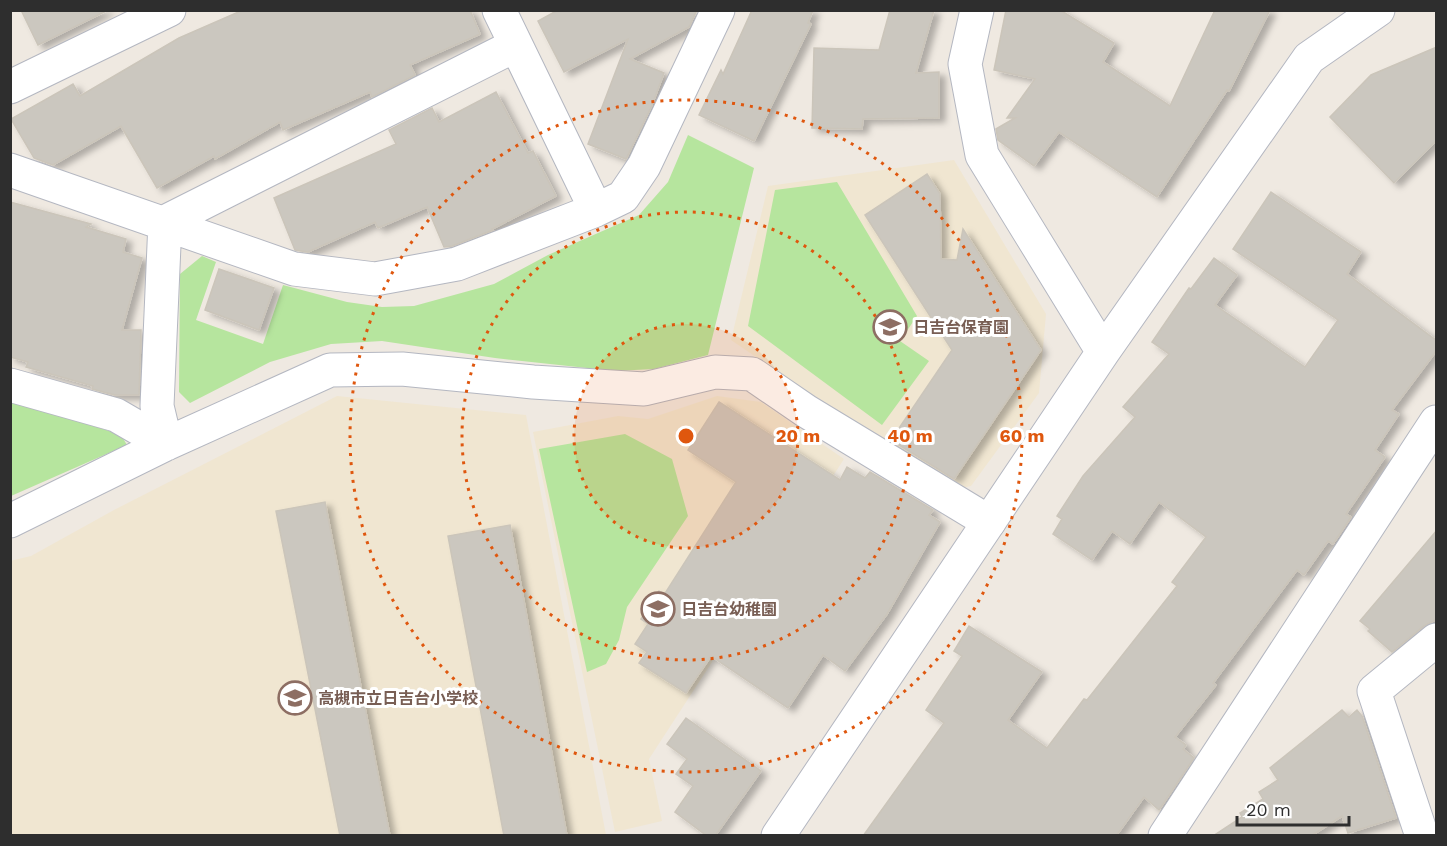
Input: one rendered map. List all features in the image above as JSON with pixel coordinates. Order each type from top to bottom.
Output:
[{"type":"street","points":[[10,87],[169,10]]},
{"type":"street","points":[[499,10],[596,210]]},
{"type":"street","points":[[10,170],[165,222],[294,269],[375,279],[457,264],[596,210],[623,197],[644,166],[718,10]]},
{"type":"street","points":[[977,10],[964,64],[982,155],[1103,352]]},
{"type":"street","points":[[778,836],[1103,352],[1309,58],[1378,10]]},
{"type":"street","points":[[165,222],[516,45]]},
{"type":"street","points":[[165,222],[157,406],[166,444]]},
{"type":"street","points":[[10,521],[166,444],[330,370],[402,369],[533,382],[644,389],[716,372],[752,374],[806,411],[988,522]]},
{"type":"street","points":[[10,385],[116,415],[166,444]]},
{"type":"street","points":[[1166,836],[1437,422]]},
{"type":"street","points":[[1422,836],[1374,691],[1437,640]]},
{"type":"street","points":[[1429,836],[1437,833]]},
{"type":"shaded area","name":"日吉台保育園","points":[[954,160],[1046,314],[1039,393],[971,486],[950,490],[731,340],[768,186]]},
{"type":"shaded area","name":"高槻市立日吉台小学校","points":[[337,396],[526,415],[606,835],[11,835],[10,561],[31,556],[114,510]]},
{"type":"shaded area","name":"日吉台幼稚園","points":[[717,396],[761,402],[844,459],[649,759],[662,821],[615,832],[533,432],[618,416],[648,419]]},
{"type":"green space","points":[[688,135],[754,168],[708,355],[654,369],[615,371],[495,358],[382,341],[331,344],[270,362],[190,403],[179,392],[180,274],[202,256],[216,262],[196,320],[263,344],[283,285],[347,302],[382,307],[414,306],[494,284],[548,255],[639,215],[668,182]]},
{"type":"green space","points":[[837,182],[917,316],[900,341],[929,361],[882,425],[748,326],[775,190]]},
{"type":"green space","points":[[11,398],[121,435],[127,445],[11,496]]},
{"type":"green space","points":[[625,434],[672,459],[688,516],[627,607],[619,640],[606,664],[587,672],[539,449]]},
{"type":"building","points":[[21,10],[108,10],[38,45]]},
{"type":"building","points":[[243,10],[470,10],[480,34],[410,65],[415,75],[372,97],[370,92],[283,130],[280,122],[215,159],[214,156],[157,188],[121,126],[53,165],[34,158],[11,119],[73,84],[80,96],[179,38]]},
{"type":"building","points":[[558,10],[697,10],[689,27],[630,59],[664,73],[652,105],[626,159],[588,144],[628,39],[564,72],[538,21]]},
{"type":"building","points":[[752,10],[813,10],[808,23],[811,24],[754,141],[699,115],[721,70],[723,74]]},
{"type":"building","points":[[890,10],[934,10],[916,73],[939,72],[939,118],[863,119],[862,129],[812,128],[814,48],[879,50]]},
{"type":"building","points":[[1006,10],[1060,10],[1114,43],[1103,62],[1170,106],[1215,10],[1270,10],[1229,91],[1227,90],[1157,197],[1059,132],[1034,166],[998,140],[996,129],[1015,118],[1007,118],[1035,79],[994,70]]},
{"type":"building","points":[[1437,47],[1437,140],[1394,183],[1330,117],[1371,75]]},
{"type":"building","points":[[496,92],[528,153],[533,151],[556,196],[493,230],[452,246],[444,247],[427,207],[378,228],[375,222],[308,252],[295,250],[274,198],[396,144],[389,130],[432,108],[439,122]]},
{"type":"building","points":[[927,174],[940,194],[941,259],[957,260],[963,229],[1041,350],[954,479],[891,440],[952,350],[865,215]]},
{"type":"building","points":[[1271,192],[1361,252],[1347,274],[1437,341],[1437,350],[1392,410],[1399,414],[1375,450],[1385,457],[1346,514],[1351,517],[1333,544],[1328,541],[1304,575],[1297,570],[1213,683],[1216,685],[1175,737],[1186,745],[1183,749],[1194,758],[1159,810],[1144,797],[1116,836],[863,836],[944,723],[926,710],[962,656],[954,651],[969,626],[1042,672],[1008,720],[1047,748],[1084,699],[1087,700],[1177,586],[1172,582],[1206,537],[1159,502],[1130,544],[1112,531],[1092,560],[1053,534],[1062,519],[1057,516],[1083,476],[1135,417],[1123,407],[1169,354],[1152,342],[1189,288],[1191,289],[1214,258],[1237,275],[1215,305],[1305,367],[1338,320],[1233,249]]},
{"type":"building","points":[[10,202],[91,224],[86,227],[126,239],[123,252],[142,258],[122,330],[141,330],[139,395],[115,395],[92,389],[93,386],[26,367],[28,362],[10,357]]},
{"type":"building","points":[[219,269],[274,288],[259,330],[205,310]]},
{"type":"building","points":[[719,402],[840,480],[847,467],[865,478],[870,472],[933,510],[929,515],[940,522],[887,614],[845,671],[823,655],[788,708],[711,656],[686,693],[639,663],[647,652],[635,644],[648,624],[641,619],[659,591],[664,595],[736,482],[688,450]]},
{"type":"building","points":[[325,502],[390,836],[340,836],[276,511]]},
{"type":"building","points":[[510,525],[567,836],[504,836],[448,536]]},
{"type":"building","points":[[1437,530],[1437,619],[1424,626],[1392,652],[1360,621]]},
{"type":"building","points":[[1342,710],[1349,717],[1357,710],[1362,716],[1396,818],[1348,833],[1342,816],[1311,836],[1213,836],[1242,817],[1240,813],[1263,799],[1259,792],[1278,780],[1270,768]]},
{"type":"building","points":[[686,718],[761,771],[715,836],[707,836],[675,812],[693,786],[676,774],[687,759],[667,744]]},
{"type":"place","name":"日吉台保育園","points":[[890,327]]},
{"type":"place","name":"日吉台幼稚園","points":[[658,609]]},
{"type":"place","name":"高槻市立日吉台小学校","points":[[295,698]]}]
